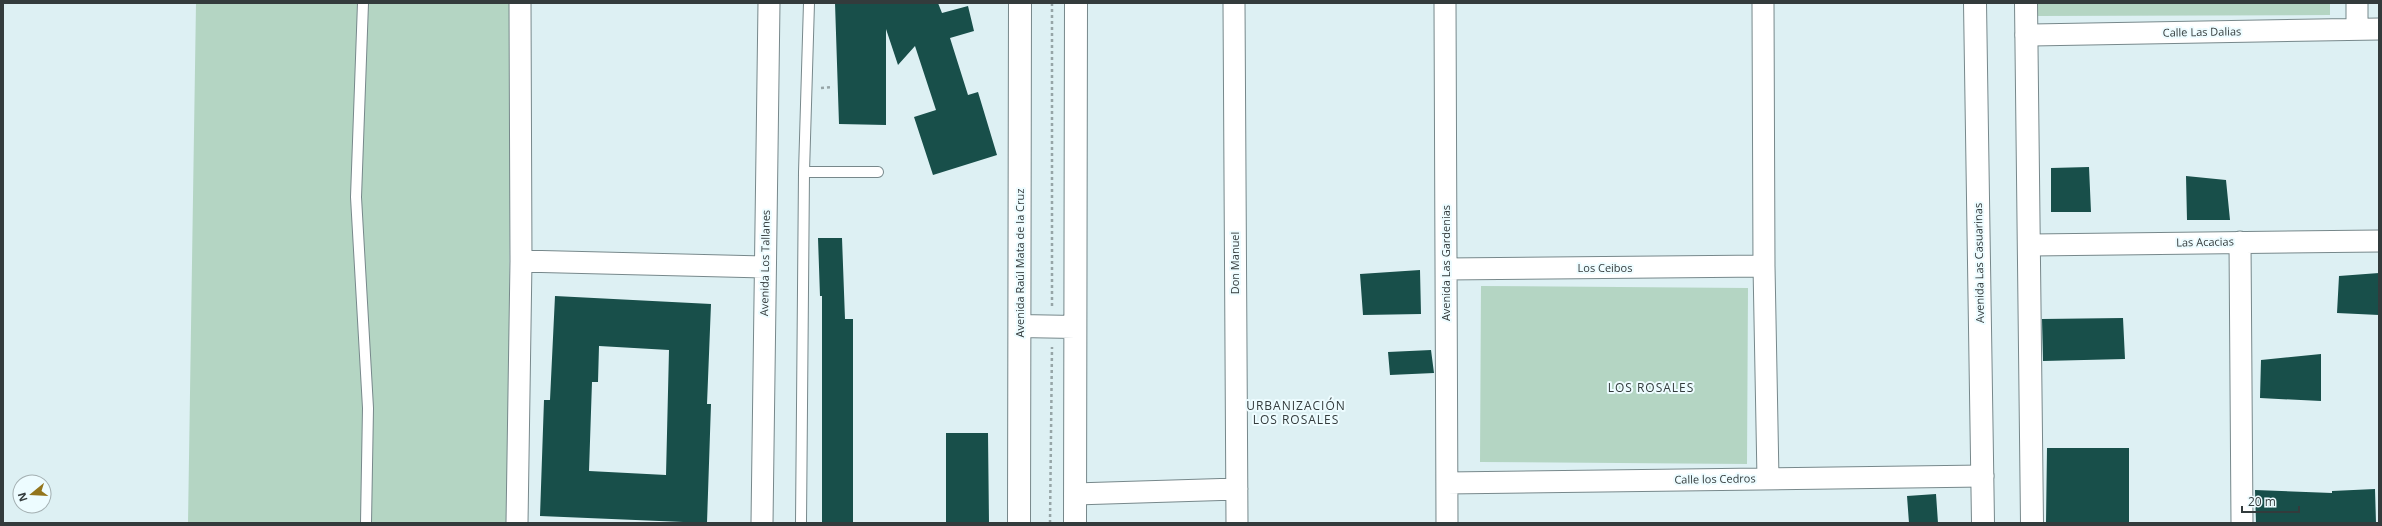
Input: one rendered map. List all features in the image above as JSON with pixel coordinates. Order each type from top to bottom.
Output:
[{"type":"main road","name":"Avenida Raúl Mata de la Cruz","points":[[1019,523],[1020,3]]},
{"type":"main road","points":[[1075,523],[1076,3]]},
{"type":"main road","name":"Avenida Las Casuarinas","points":[[1975,3],[1983,523]]},
{"type":"main road","points":[[2026,3],[2030,245],[2032,523]]},
{"type":"main road","points":[[1020,326],[1075,327]]},
{"type":"street","points":[[517,523],[521,260],[520,3]]},
{"type":"street","name":"Avenida Los Tallanes","points":[[762,523],[769,3]]},
{"type":"street","name":"Don Manuel","points":[[1234,3],[1237,523]]},
{"type":"street","name":"Avenida Las Gardenias","points":[[1444,3],[1447,523]]},
{"type":"street","points":[[1763,3],[1764,266],[1768,479]]},
{"type":"street","points":[[2357,3],[2357,29]]},
{"type":"street","name":"Calle Las Dalias","points":[[2026,35],[2379,28]]},
{"type":"street","name":"Las Acacias","points":[[2030,245],[2379,241]]},
{"type":"street","points":[[2240,242],[2242,523]]},
{"type":"street","points":[[521,260],[765,267]]},
{"type":"street","name":"Los Ceibos","points":[[1446,269],[1764,266]]},
{"type":"street","name":"Calle los Cedros","points":[[1447,483],[1983,476]]},
{"type":"street","points":[[1075,494],[1236,489]]},
{"type":"lane","points":[[363,3],[356,198],[368,408],[366,523]]},
{"type":"lane","points":[[801,523],[804,172],[810,3]]},
{"type":"lane","points":[[804,172],[878,172]]},
{"type":"path","points":[[1050,523],[1052,327],[1052,3]]},
{"type":"path","points":[[815,88],[833,87]]},
{"type":"green space","points":[[196,3],[511,3],[508,523],[188,523]]},
{"type":"green space","points":[[2036,3],[2330,3],[2330,15],[2036,16]]},
{"type":"green space","points":[[1481,286],[1748,288],[1747,464],[1480,462]]},
{"type":"building","points":[[835,3],[938,3],[942,13],[968,6],[974,31],[950,38],[968,95],[978,92],[997,155],[933,175],[914,117],[936,110],[915,46],[898,65],[886,29],[886,125],[839,124]]},
{"type":"building","points":[[2089,167],[2091,212],[2051,212],[2051,168]]},
{"type":"building","points":[[2186,176],[2226,180],[2230,220],[2187,220]]},
{"type":"building","points":[[818,238],[842,238],[845,319],[853,319],[853,523],[822,523],[822,296],[820,296]]},
{"type":"building","points":[[1420,270],[1421,314],[1363,315],[1360,274]]},
{"type":"building","points":[[2379,273],[2379,315],[2337,313],[2339,276]]},
{"type":"building","points":[[555,296],[711,304],[707,404],[711,404],[707,523],[540,516],[544,400],[550,400]],"holes":[[[599,346],[669,350],[666,475],[589,471],[592,382],[598,382]]]},
{"type":"building","points":[[2123,318],[2125,359],[2043,361],[2042,319]]},
{"type":"building","points":[[1431,350],[1434,373],[1390,375],[1388,352]]},
{"type":"building","points":[[2321,354],[2321,401],[2260,398],[2261,360]]},
{"type":"building","points":[[946,433],[988,433],[989,523],[946,523]]},
{"type":"building","points":[[2047,448],[2129,448],[2129,523],[2046,523]]},
{"type":"building","points":[[2375,489],[2376,523],[2256,523],[2255,490],[2332,493],[2332,491]]},
{"type":"building","points":[[1936,494],[1938,523],[1909,523],[1907,496]]},
{"type":"district","name":"LOS ROSALES","points":[[1651,388]]},
{"type":"district","name":"URBANIZACIÓN LOS ROSALES","points":[[1296,413]]}]
